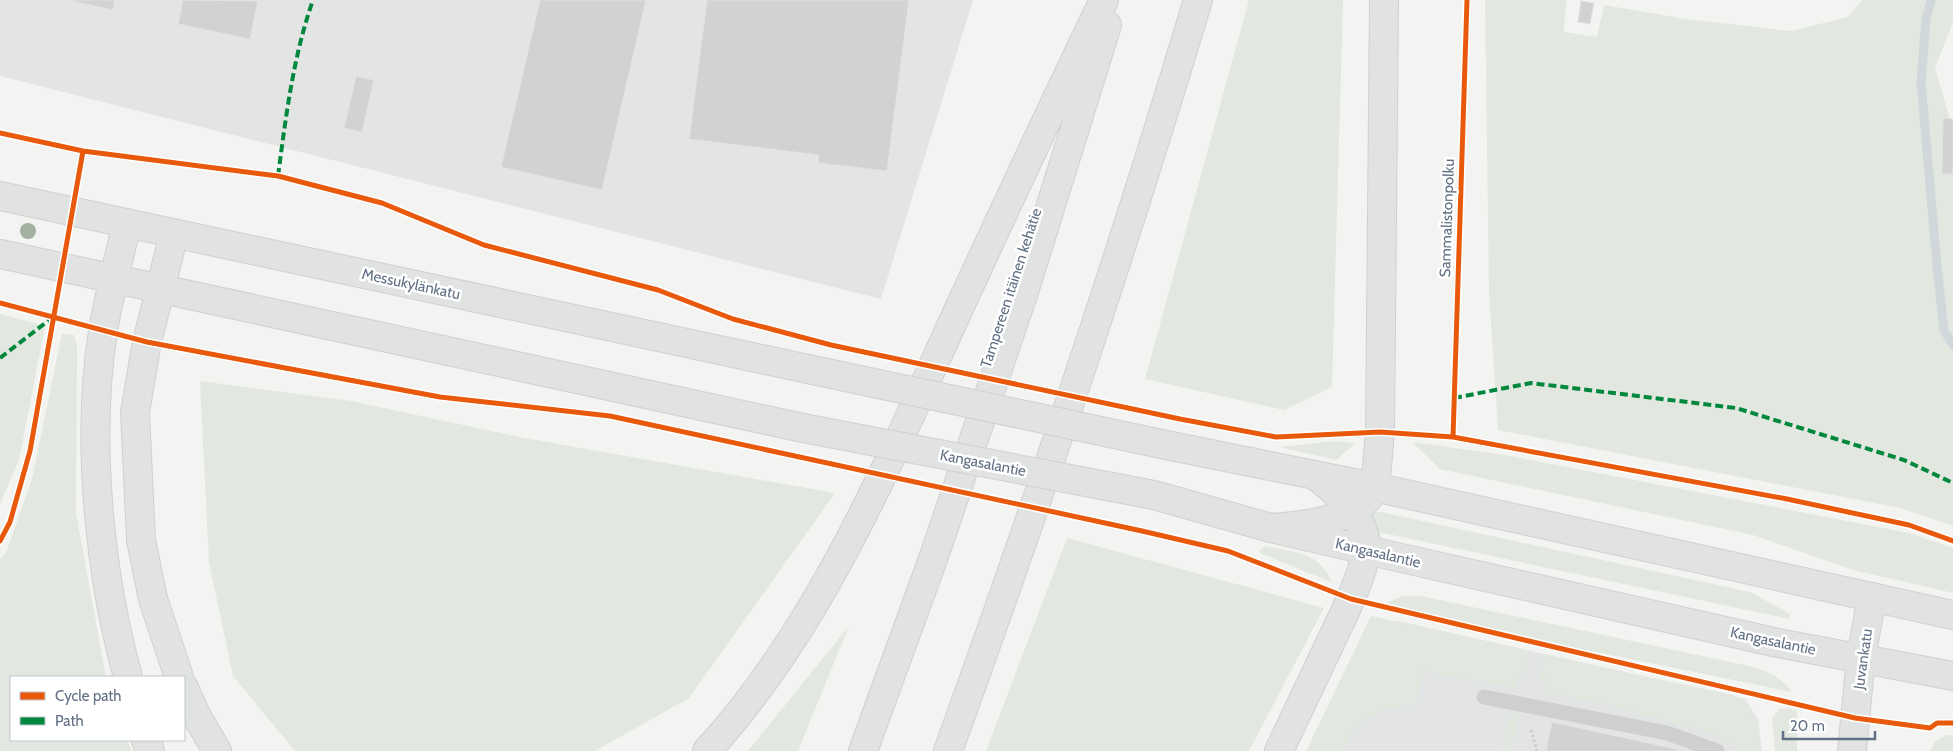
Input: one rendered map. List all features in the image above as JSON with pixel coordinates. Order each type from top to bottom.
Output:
[{"type":"main road","points":[[707,751],[734,722],[785,652],[885,471],[985,251],[1104,0]]},
{"type":"main road","name":"Tampereen itäinen kehätie","points":[[863,751],[933,559],[1023,295],[1115,0]]},
{"type":"main road","points":[[948,751],[1012,574],[1100,316],[1198,0]]},
{"type":"main road","points":[[1272,528],[1297,527],[1324,522],[1352,510],[1366,500],[1374,487],[1380,432],[1384,0]]},
{"type":"main road","name":"Messukylänkatu","points":[[0,196],[1314,475]]},
{"type":"main road","points":[[127,223],[103,331],[95,416],[99,502],[108,581],[128,676]]},
{"type":"main road","points":[[174,234],[147,342],[135,412],[141,540],[153,599],[179,676]]},
{"type":"main road","points":[[0,254],[161,287]]},
{"type":"main road","name":"Kangasalantie","points":[[161,287],[803,428],[1154,495],[1272,528],[1366,550],[1778,643],[1953,676]]},
{"type":"main road","points":[[1314,475],[1953,615]]},
{"type":"main road","points":[[1279,751],[1351,599],[1366,550],[1361,527],[1352,510],[1328,484],[1314,475]]},
{"type":"main road","name":"Juvankatu","points":[[1852,751],[1861,658],[1872,597]]},
{"type":"main road","points":[[185,690],[196,715],[217,751]]},
{"type":"lane","points":[[1484,697],[1667,733],[1718,751]]},
{"type":"path","points":[[1530,726],[1537,751]]},
{"type":"shaded area","points":[[0,0],[973,0],[881,299],[0,76]]},
{"type":"shaded area","points":[[1249,0],[1343,0],[1332,387],[1284,410],[1145,379]]},
{"type":"shaded area","points":[[1485,0],[1566,0],[1564,32],[1597,37],[1604,5],[1686,19],[1791,31],[1848,17],[1862,0],[1953,0],[1953,22],[1935,68],[1953,130],[1953,526],[1900,508],[1498,430],[1489,291]]},
{"type":"shaded area","points":[[0,314],[45,326],[19,460],[0,504]]},
{"type":"shaded area","points":[[62,334],[74,335],[77,347],[76,513],[106,676],[10,676],[10,741],[127,741],[132,751],[0,751],[0,559],[6,553],[32,479]]},
{"type":"shaded area","points":[[200,381],[351,401],[519,437],[835,493],[689,698],[595,751],[295,751],[233,676],[209,562]]},
{"type":"shaded area","points":[[1336,441],[1356,443],[1336,460],[1279,447]]},
{"type":"shaded area","points":[[1412,442],[1505,455],[1909,533],[1953,548],[1953,593],[1853,570],[1753,535],[1440,469]]},
{"type":"shaded area","points":[[1381,512],[1750,592],[1790,614],[1789,619],[1378,532],[1365,523],[1363,514]]},
{"type":"shaded area","points":[[1067,538],[1324,608],[1249,751],[986,751]]},
{"type":"shaded area","points":[[1265,546],[1295,552],[1313,559],[1327,572],[1331,582],[1262,554],[1259,551]]},
{"type":"shaded area","points":[[1402,596],[1421,596],[1749,666],[1773,675],[1792,692],[1572,647],[1384,604]]},
{"type":"shaded area","points":[[1371,616],[1529,651],[1525,676],[1519,675],[1515,688],[1423,671],[1416,705],[1391,708],[1372,716],[1356,730],[1342,751],[1306,751]]},
{"type":"shaded area","points":[[1382,619],[1745,699],[1758,720],[1762,751],[1315,751]]},
{"type":"shaded area","points":[[849,626],[798,751],[748,751]]},
{"type":"shaded area","points":[[1544,655],[1733,695],[1747,707],[1754,719],[1759,734],[1761,751],[1739,751],[1729,742],[1715,734],[1596,702],[1545,692],[1546,680],[1540,678]]},
{"type":"shaded area","points":[[1789,708],[1797,711],[1797,751],[1775,751],[1772,718],[1779,709]]},
{"type":"shaded area","points":[[1510,714],[1519,715],[1511,751],[1502,751]]},
{"type":"shaded area","points":[[1946,735],[1953,735],[1953,751],[1930,751],[1934,743]]},
{"type":"building","points":[[67,0],[115,0],[113,10]]},
{"type":"building","points":[[183,0],[258,1],[250,39],[178,24]]},
{"type":"building","points":[[540,0],[646,0],[602,190],[501,167]]},
{"type":"building","points":[[707,0],[909,0],[887,171],[818,163],[819,155],[689,139]]},
{"type":"building","points":[[1581,1],[1594,3],[1590,24],[1578,22]]},
{"type":"building","points":[[356,76],[374,80],[362,132],[344,128]]},
{"type":"building","points":[[1943,118],[1953,119],[1953,174],[1942,174]]},
{"type":"building","points":[[1552,722],[1685,751],[1546,751]]},
{"type":"waterway","points":[[1931,0],[1926,19],[1921,82],[1944,330],[1953,345]]},
{"type":"marked path","points":[[278,176],[295,65],[313,0]]},
{"type":"marked path","points":[[0,358],[53,317]]},
{"type":"marked path","points":[[1454,398],[1531,383],[1736,408],[1904,460],[1953,483]]},
{"type":"cycle path","name":"Sammalistonpolku","points":[[1453,437],[1467,0]]},
{"type":"cycle path","points":[[0,133],[83,151],[278,176],[382,203],[484,245],[658,290],[733,319],[831,345],[1180,419],[1276,437],[1380,432],[1453,437],[1787,499],[1909,525],[1953,541]]},
{"type":"cycle path","points":[[0,541],[10,522],[30,451],[83,151]]},
{"type":"cycle path","points":[[0,303],[147,342],[440,397],[610,416],[1228,551],[1351,599],[1855,718],[1930,728],[1937,723],[1953,723]]}]
